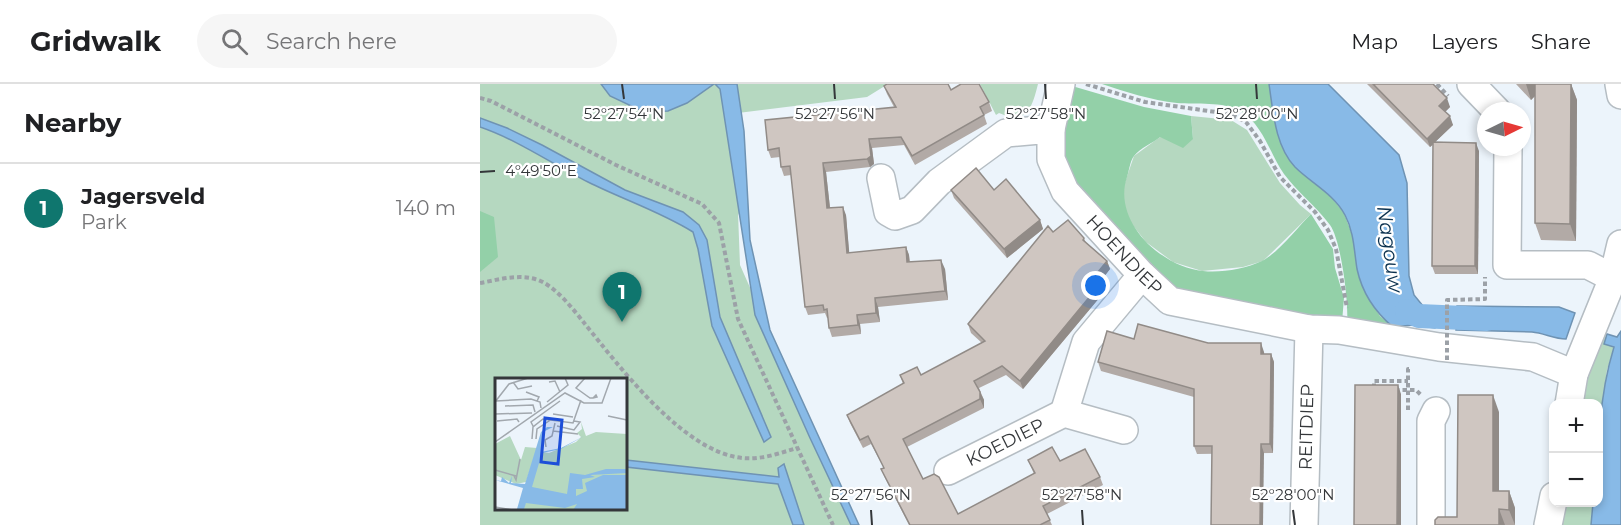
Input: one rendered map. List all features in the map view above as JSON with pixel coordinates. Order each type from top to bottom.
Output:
[{"type":"street","name":"HOENDIEP","points":[[1061,84],[1051,129],[1051,159],[1065,190],[1142,275],[1170,301],[1309,329],[1339,330],[1419,344],[1533,357],[1574,375]]},
{"type":"street","points":[[1619,84],[1621,95]]},
{"type":"street","points":[[1462,92],[1480,102]]},
{"type":"street","points":[[881,178],[888,212],[896,216],[904,214],[912,210],[939,182],[1006,133],[1051,129]]},
{"type":"street","points":[[1508,156],[1507,265],[1588,265],[1613,278]]},
{"type":"street","points":[[1570,399],[1574,375],[1613,278],[1621,244]]},
{"type":"street","name":"KOEDIEP","points":[[1064,413],[1086,342],[1142,275]]},
{"type":"street","name":"REITDIEP","points":[[1304,525],[1309,329]]},
{"type":"street","points":[[1431,525],[1431,421],[1436,411]]},
{"type":"street","name":"KOEDIEP","points":[[948,471],[1064,413],[1124,430]]},
{"type":"street","points":[[1548,525],[1552,507]]},
{"type":"path","points":[[1086,84],[1145,102],[1230,114],[1246,122],[1260,141],[1280,177],[1315,212],[1328,230],[1336,249],[1347,310]]},
{"type":"path","points":[[1437,84],[1462,92]]},
{"type":"path","points":[[480,98],[491,101],[616,165],[702,204],[719,223],[738,319],[833,525]]},
{"type":"path","points":[[1447,360],[1447,300],[1485,299],[1485,271]]},
{"type":"path","points":[[480,283],[514,277],[536,279],[563,297],[628,376],[681,429],[713,449],[742,458],[766,457],[797,448]]},
{"type":"path","points":[[1383,389],[1374,389],[1374,381],[1408,381]]},
{"type":"path","points":[[1392,390],[1416,390]]},
{"type":"green space","points":[[480,84],[888,84],[867,97],[738,113],[747,231],[738,213],[740,265],[855,525],[480,525]]},
{"type":"green space","points":[[980,84],[1038,84],[1027,112],[1016,117],[999,113],[996,115]]},
{"type":"green space","points":[[1102,84],[1269,84],[1275,121],[1294,165],[1332,198],[1344,213],[1353,237],[1358,271],[1369,299],[1380,316],[1393,327],[1347,323],[1343,272],[1334,233],[1325,218],[1284,174],[1260,131],[1248,117],[1240,111],[1225,106],[1167,102]]},
{"type":"green space","points":[[1072,86],[1144,107],[1191,116],[1193,139],[1183,148],[1160,137],[1137,153],[1127,177],[1124,194],[1133,225],[1157,251],[1187,268],[1225,271],[1241,268],[1268,257],[1311,214],[1333,249],[1335,268],[1344,298],[1342,322],[1174,290],[1065,175],[1060,151],[1067,108],[1073,94]]},
{"type":"green space","points":[[1191,116],[1231,120],[1247,130],[1280,183],[1311,214],[1263,261],[1243,267],[1202,271],[1173,262],[1146,242],[1131,223],[1124,206],[1123,188],[1134,156],[1160,137],[1193,139]]},
{"type":"green space","points":[[480,211],[494,217],[498,257],[480,272]]},
{"type":"green space","points":[[1602,331],[1607,334],[1604,344],[1614,347],[1607,370],[1603,400],[1580,399]]},
{"type":"green space","points":[[1557,507],[1593,507],[1591,525],[1555,525]]},
{"type":"water","points":[[601,84],[714,84],[687,103],[668,111],[644,112],[610,96]]},
{"type":"water","points":[[715,84],[737,84],[744,131],[750,240],[770,330],[859,525],[851,525],[755,315],[720,89]]},
{"type":"water","points":[[1269,84],[1328,84],[1399,155],[1407,183],[1409,276],[1414,295],[1423,306],[1439,309],[1435,328],[1413,325],[1393,327],[1370,301],[1359,277],[1352,235],[1345,215],[1329,195],[1295,167],[1283,149],[1276,128]]},
{"type":"water","points":[[480,118],[542,145],[625,190],[683,212],[699,225],[707,240],[720,317],[771,437],[764,442],[712,326],[693,232],[668,218],[588,182],[521,145],[480,127]]},
{"type":"water","points":[[1457,306],[1559,307],[1575,313],[1566,339],[1562,339],[1532,332],[1456,330]]},
{"type":"water","points":[[1621,331],[1621,525],[1591,525],[1593,507],[1603,507],[1603,399],[1614,347],[1604,344],[1607,334],[1617,337]]},
{"type":"water","points":[[627,460],[779,477],[778,468],[784,464],[804,525],[793,525],[778,484],[627,467]]},
{"type":"building","points":[[887,84],[948,84],[951,90],[961,84],[979,84],[989,102],[980,107],[984,115],[912,156],[901,137],[869,139],[871,156],[867,159],[823,163],[827,208],[843,207],[847,253],[906,247],[907,262],[941,260],[945,291],[875,298],[876,313],[857,315],[858,325],[829,328],[827,309],[824,310],[823,305],[805,307],[790,166],[781,167],[779,148],[768,150],[765,120],[896,107],[884,86]]},
{"type":"building","points":[[1373,84],[1433,84],[1447,98],[1439,106],[1450,116],[1427,139]]},
{"type":"building","points":[[1535,84],[1571,84],[1570,224],[1535,223]]},
{"type":"building","points":[[1433,142],[1476,143],[1475,266],[1432,266]]},
{"type":"building","points":[[976,168],[994,190],[1006,179],[1040,220],[1004,249],[951,190]]},
{"type":"building","points":[[1068,220],[1084,238],[1083,240],[1107,261],[1089,283],[1096,289],[1020,381],[1002,366],[974,381],[980,392],[980,399],[903,439],[923,479],[934,474],[939,477],[958,514],[1035,473],[1028,460],[1052,447],[1060,461],[1085,449],[1100,477],[1043,506],[1050,520],[1040,525],[910,525],[881,469],[884,468],[868,436],[860,440],[847,415],[904,383],[900,375],[917,367],[921,375],[985,341],[968,324],[1048,226],[1053,232]]},
{"type":"building","points":[[1138,324],[1208,343],[1261,343],[1261,354],[1271,354],[1270,444],[1261,444],[1260,525],[1211,525],[1212,446],[1194,446],[1194,389],[1098,362],[1107,331],[1134,339]]},
{"type":"building","points":[[1355,385],[1398,385],[1397,525],[1354,525]]},
{"type":"building","points":[[1458,395],[1493,395],[1493,491],[1509,491],[1509,510],[1499,509],[1499,525],[1435,525],[1438,517],[1457,517]]},
{"type":"waterway","name":"Nagouw","points":[[1407,311],[1419,316],[1487,319]]},
{"type":"place","name":"Jagersveld","points":[[622,322]]}]
